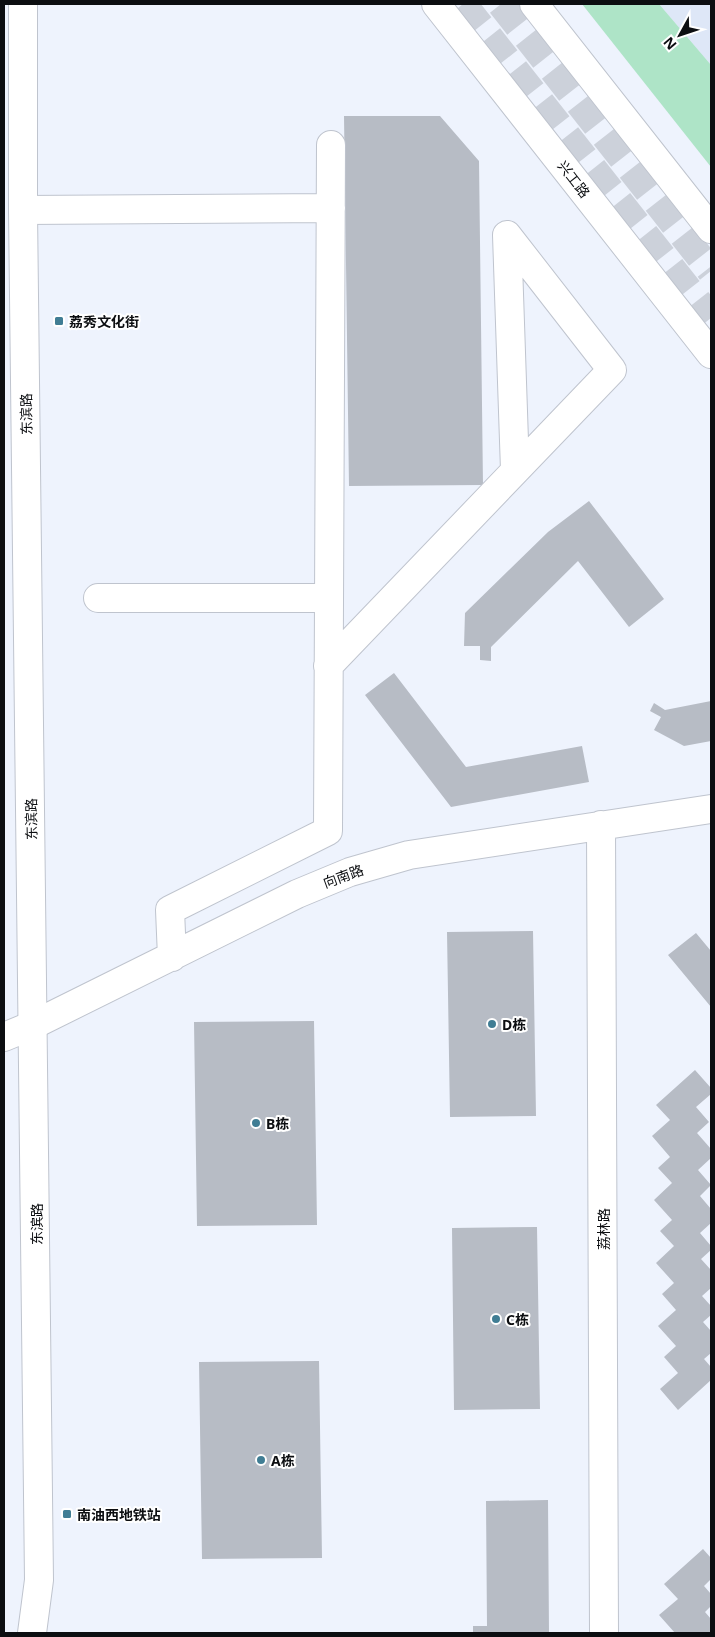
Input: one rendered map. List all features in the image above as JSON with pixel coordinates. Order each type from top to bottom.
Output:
[{"type":"street","name":"东滨路","points":[[24,4],[23,210],[39,1580],[32,1633]]},
{"type":"street","name":"兴工路","points":[[436,4],[711,354]]},
{"type":"street","points":[[534,4],[711,229]]},
{"type":"street","points":[[172,957],[170,910],[328,830],[331,145]]},
{"type":"street","points":[[23,210],[331,208]]},
{"type":"street","points":[[328,666],[612,370],[507,235],[516,470]]},
{"type":"street","points":[[98,598],[329,598]]},
{"type":"street","name":"向南路","points":[[4,1037],[33,1025],[297,894],[350,872],[409,855],[711,809]]},
{"type":"street","name":"荔林路","points":[[601,825],[604,1633]]},
{"type":"shaded area","points":[[659,4],[711,4],[711,65]]},
{"type":"green space","points":[[582,4],[659,4],[711,65],[711,167]]},
{"type":"building","points":[[344,116],[440,116],[479,161],[483,485],[349,486]]},
{"type":"building","points":[[589,501],[664,599],[629,627],[578,561],[491,647],[491,661],[480,660],[480,646],[464,646],[465,613],[548,532]]},
{"type":"building","points":[[394,673],[466,767],[582,746],[589,782],[451,807],[365,695]]},
{"type":"building","points":[[711,701],[711,741],[684,746],[654,730],[661,717],[650,711],[654,703],[665,710]]},
{"type":"building","name":"D栋","points":[[533,931],[536,1116],[450,1117],[447,932]]},
{"type":"building","points":[[696,933],[711,951],[711,1007],[668,955]]},
{"type":"building","name":"B栋","points":[[314,1021],[317,1225],[197,1226],[194,1022]]},
{"type":"building","points":[[695,1070],[711,1088],[711,1094],[696,1107],[709,1122],[697,1133],[711,1149],[711,1158],[698,1170],[711,1185],[700,1196],[711,1209],[711,1223],[700,1233],[711,1246],[711,1250],[701,1259],[711,1270],[711,1288],[702,1296],[711,1306],[711,1315],[703,1322],[711,1331],[711,1353],[704,1359],[711,1367],[711,1380],[678,1410],[660,1389],[678,1373],[664,1357],[676,1346],[658,1326],[676,1310],[662,1294],[674,1283],[656,1263],[674,1246],[660,1231],[672,1220],[654,1200],[672,1183],[658,1168],[670,1157],[652,1136],[670,1120],[656,1105]]},
{"type":"building","name":"C栋","points":[[537,1227],[540,1409],[454,1410],[452,1228]]},
{"type":"building","name":"A栋","points":[[319,1361],[322,1558],[202,1559],[199,1362]]},
{"type":"building","points":[[548,1500],[549,1633],[473,1633],[473,1626],[487,1626],[486,1501]]},
{"type":"building","points":[[703,1549],[711,1558],[711,1579],[704,1586],[711,1594],[711,1606],[705,1612],[711,1619],[711,1633],[675,1633],[659,1615],[678,1599],[664,1584]]},
{"type":"tunnel","points":[[463,4],[711,318]]},
{"type":"tunnel","points":[[501,4],[711,271]]},
{"type":"place","name":"荔秀文化街","points":[[59,321]]},
{"type":"place","name":"D栋","points":[[492,1024]]},
{"type":"place","name":"B栋","points":[[256,1123]]},
{"type":"place","name":"C栋","points":[[496,1319]]},
{"type":"place","name":"A栋","points":[[261,1460]]},
{"type":"place","name":"南油西地铁站","points":[[67,1514]]}]
